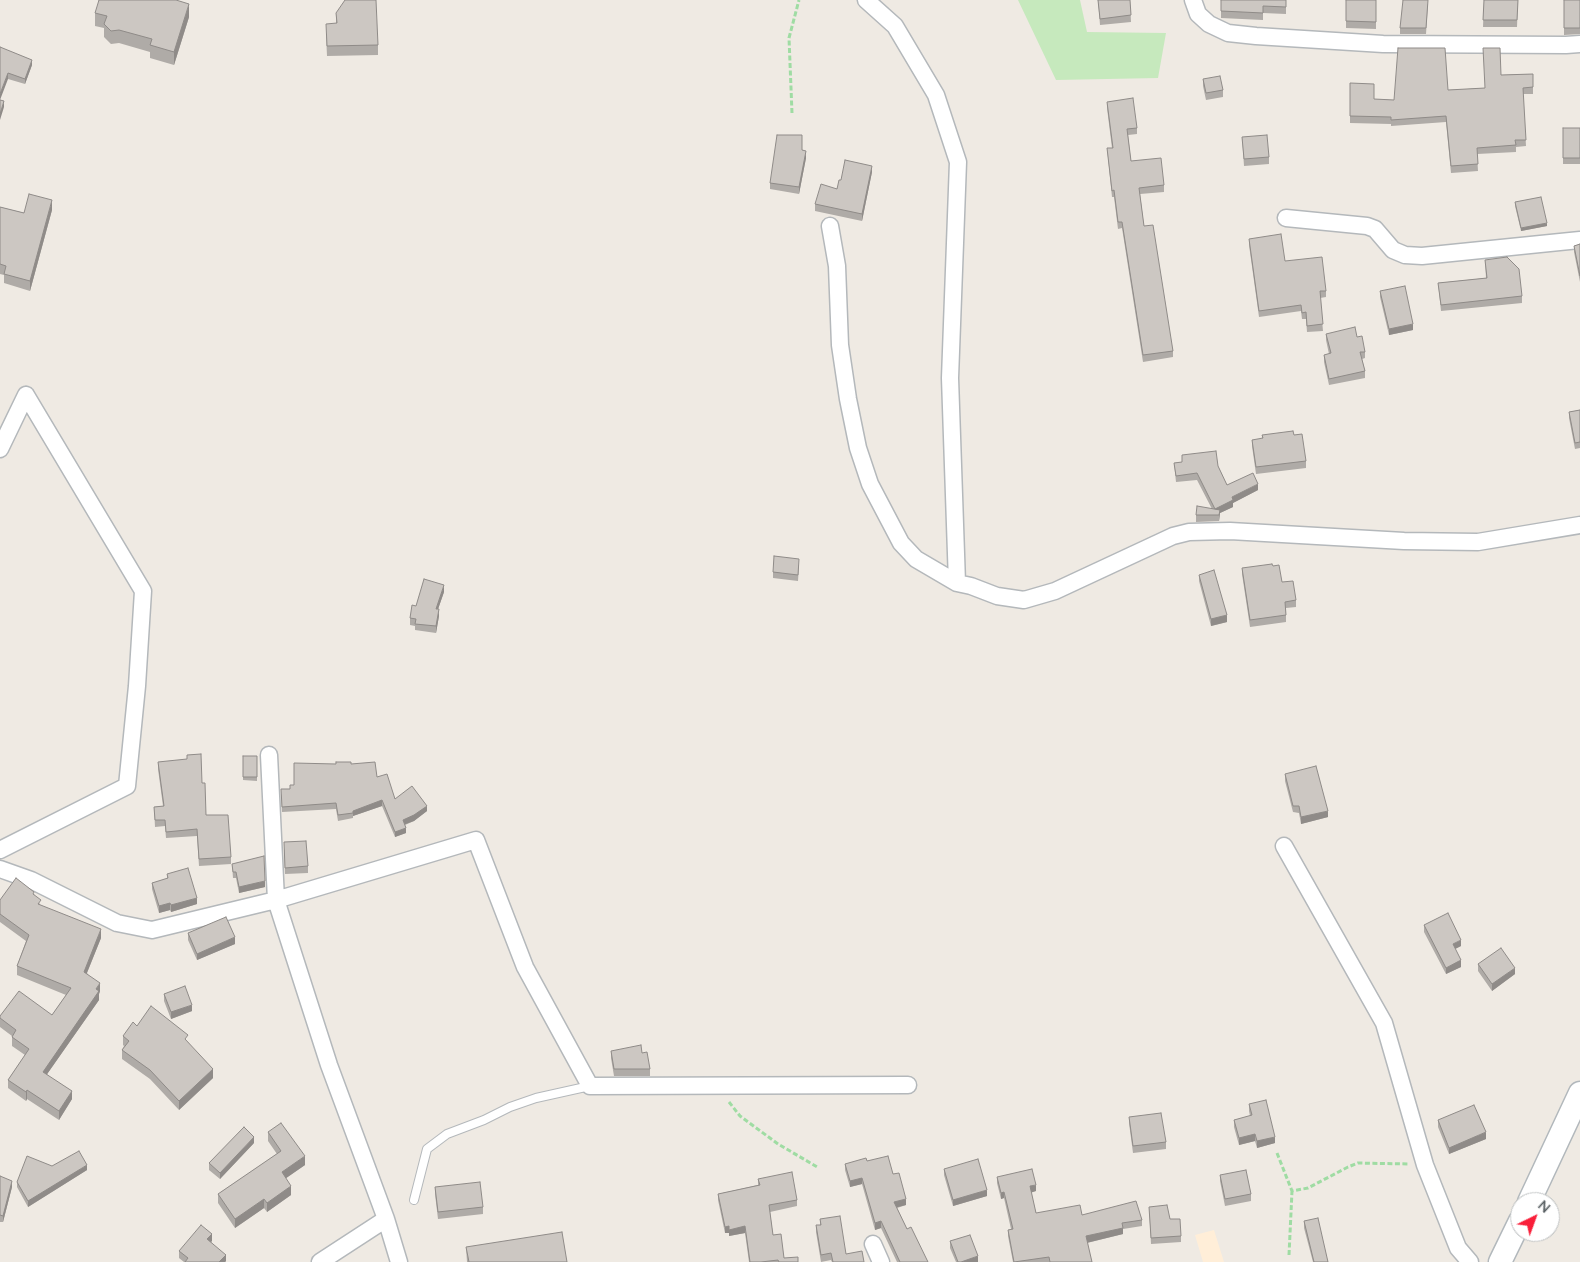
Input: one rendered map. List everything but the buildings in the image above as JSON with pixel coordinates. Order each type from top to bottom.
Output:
[{"type":"street","points":[[866,0],[894,26],[936,95],[958,162],[950,378],[957,583]]},
{"type":"street","points":[[1193,0],[1198,14],[1209,24],[1228,33],[1383,44],[1580,44]]},
{"type":"street","points":[[1286,218],[1368,226],[1375,229],[1393,250],[1405,255],[1422,256],[1580,240]]},
{"type":"street","points":[[830,226],[837,266],[840,345],[848,399],[858,448],[870,484],[901,543],[916,559],[957,583],[971,586],[996,596],[1024,600],[1055,591],[1173,536],[1189,532],[1230,531],[1478,542],[1580,525]]},
{"type":"street","points":[[0,449],[26,395],[144,591],[127,786],[0,850]]},
{"type":"street","points":[[270,755],[276,900],[329,1066],[386,1219],[399,1262]]},
{"type":"street","points":[[0,869],[31,880],[117,923],[152,930],[276,900],[476,840],[525,967],[590,1086],[908,1085]]},
{"type":"street","points":[[1284,846],[1384,1023],[1425,1165],[1458,1248],[1470,1262]]},
{"type":"street","points":[[1534,1192],[1580,1094]]},
{"type":"street","points":[[320,1262],[386,1219]]},
{"type":"street","points":[[1500,1262],[1510,1241]]},
{"type":"street","points":[[873,1244],[881,1262]]},
{"type":"lane","points":[[414,1200],[427,1149],[448,1134],[484,1120],[510,1107],[536,1098],[590,1086]]},
{"type":"path","points":[[792,113],[789,38],[799,0]]},
{"type":"path","points":[[718,1085],[723,1096],[740,1116],[778,1144],[819,1168]]},
{"type":"path","points":[[1277,1153],[1292,1191],[1289,1255]]},
{"type":"path","points":[[1292,1191],[1308,1188],[1358,1163],[1425,1165]]},
{"type":"shaded area","points":[[1214,1230],[1224,1262],[1203,1262],[1195,1235]]},
{"type":"green space","points":[[1018,0],[1080,0],[1087,32],[1166,33],[1158,78],[1056,80]]}]
